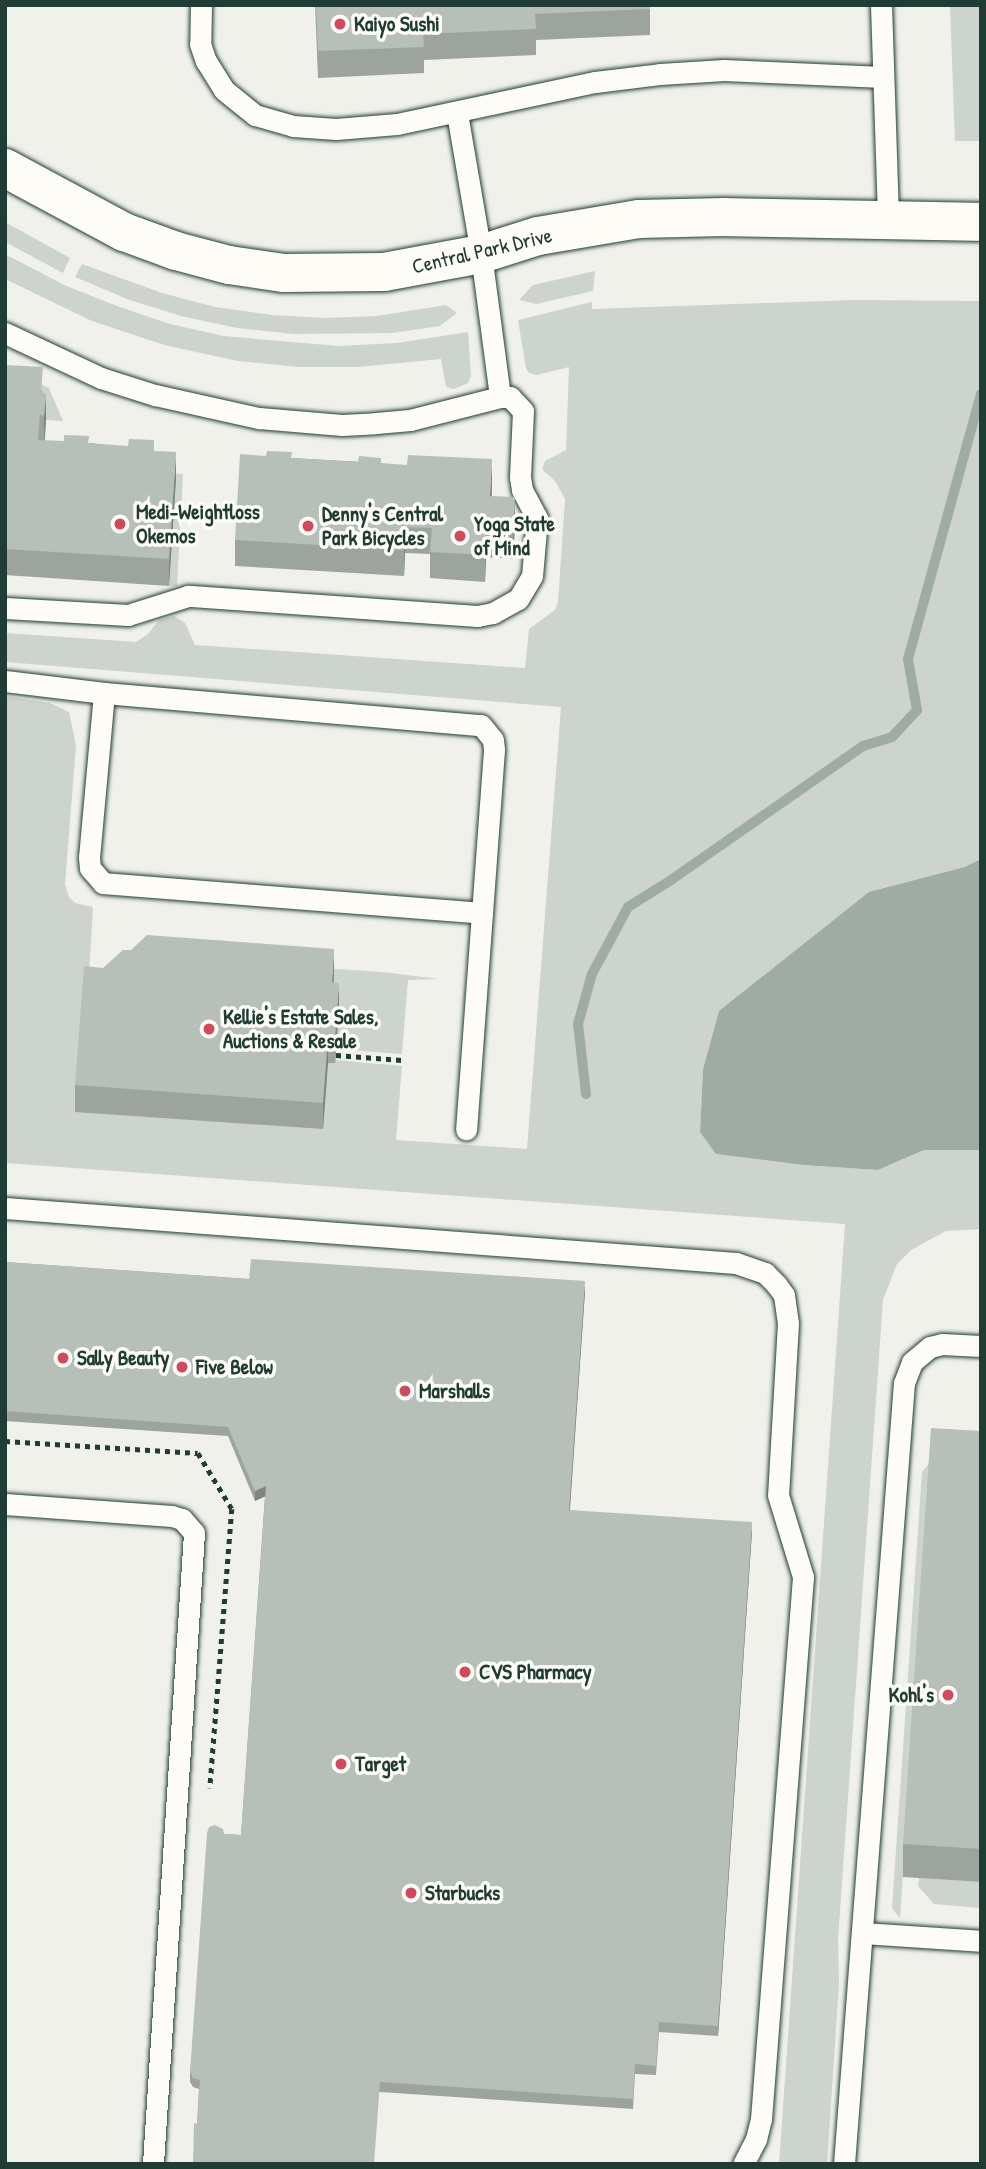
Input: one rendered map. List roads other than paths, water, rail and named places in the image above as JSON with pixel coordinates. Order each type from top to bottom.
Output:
[{"type":"street","name":"Central Park Drive","points":[[5,168],[124,232],[176,251],[229,265],[284,273],[334,275],[384,272],[481,254],[538,236],[639,219],[724,217],[981,222]]},
{"type":"lane","points":[[201,5],[198,27],[206,61],[224,90],[255,115],[293,126],[336,129],[397,124],[457,113],[561,88],[660,74],[724,70],[883,77]]},
{"type":"lane","points":[[881,5],[888,220]]},
{"type":"lane","points":[[457,113],[481,254],[500,397]]},
{"type":"lane","points":[[5,333],[102,378],[155,395],[259,418],[320,424],[376,423],[433,415],[500,397],[510,397],[523,411],[520,477],[522,490],[535,510],[537,525],[532,576],[526,588],[518,599],[493,613],[477,616],[199,596],[177,598],[128,615],[5,608]]},
{"type":"lane","points":[[5,681],[104,693],[481,725],[493,740],[494,750],[466,1129]]},
{"type":"lane","points":[[104,693],[89,857],[90,868],[103,883],[482,914]]},
{"type":"lane","points":[[5,1208],[736,1263],[765,1273],[776,1284],[784,1295],[788,1323],[778,1495],[803,1577],[761,2119],[743,2164]]},
{"type":"lane","points":[[844,2164],[904,1383],[912,1362],[930,1347],[942,1344],[981,1346]]},
{"type":"lane","points":[[5,1504],[172,1516],[182,1519],[194,1533],[153,2164]]},
{"type":"lane","points":[[862,1933],[981,1941]]},
{"type":"waterway","points":[[586,1094],[578,1024],[592,974],[628,907],[863,746],[892,737],[917,710],[908,659],[981,394]]},
{"type":"place","name":"Kaiyo Sushi","points":[[340,24]]},
{"type":"place","name":"Medi-Weightloss Okemos","points":[[120,524]]},
{"type":"place","name":"Denny's Central Park Bicycles","points":[[308,526]]},
{"type":"place","name":"Yoga State of Mind","points":[[460,536]]},
{"type":"place","name":"Kellie's Estate Sales, Auctions & Resale","points":[[209,1029]]},
{"type":"place","name":"Sally Beauty","points":[[63,1358]]},
{"type":"place","name":"Five Below","points":[[182,1367]]},
{"type":"place","name":"Marshalls","points":[[405,1391]]},
{"type":"place","name":"CVS Pharmacy","points":[[465,1672]]},
{"type":"place","name":"Kohl's","points":[[948,1695]]},
{"type":"place","name":"Target","points":[[341,1764]]},
{"type":"place","name":"Starbucks","points":[[411,1893]]}]
